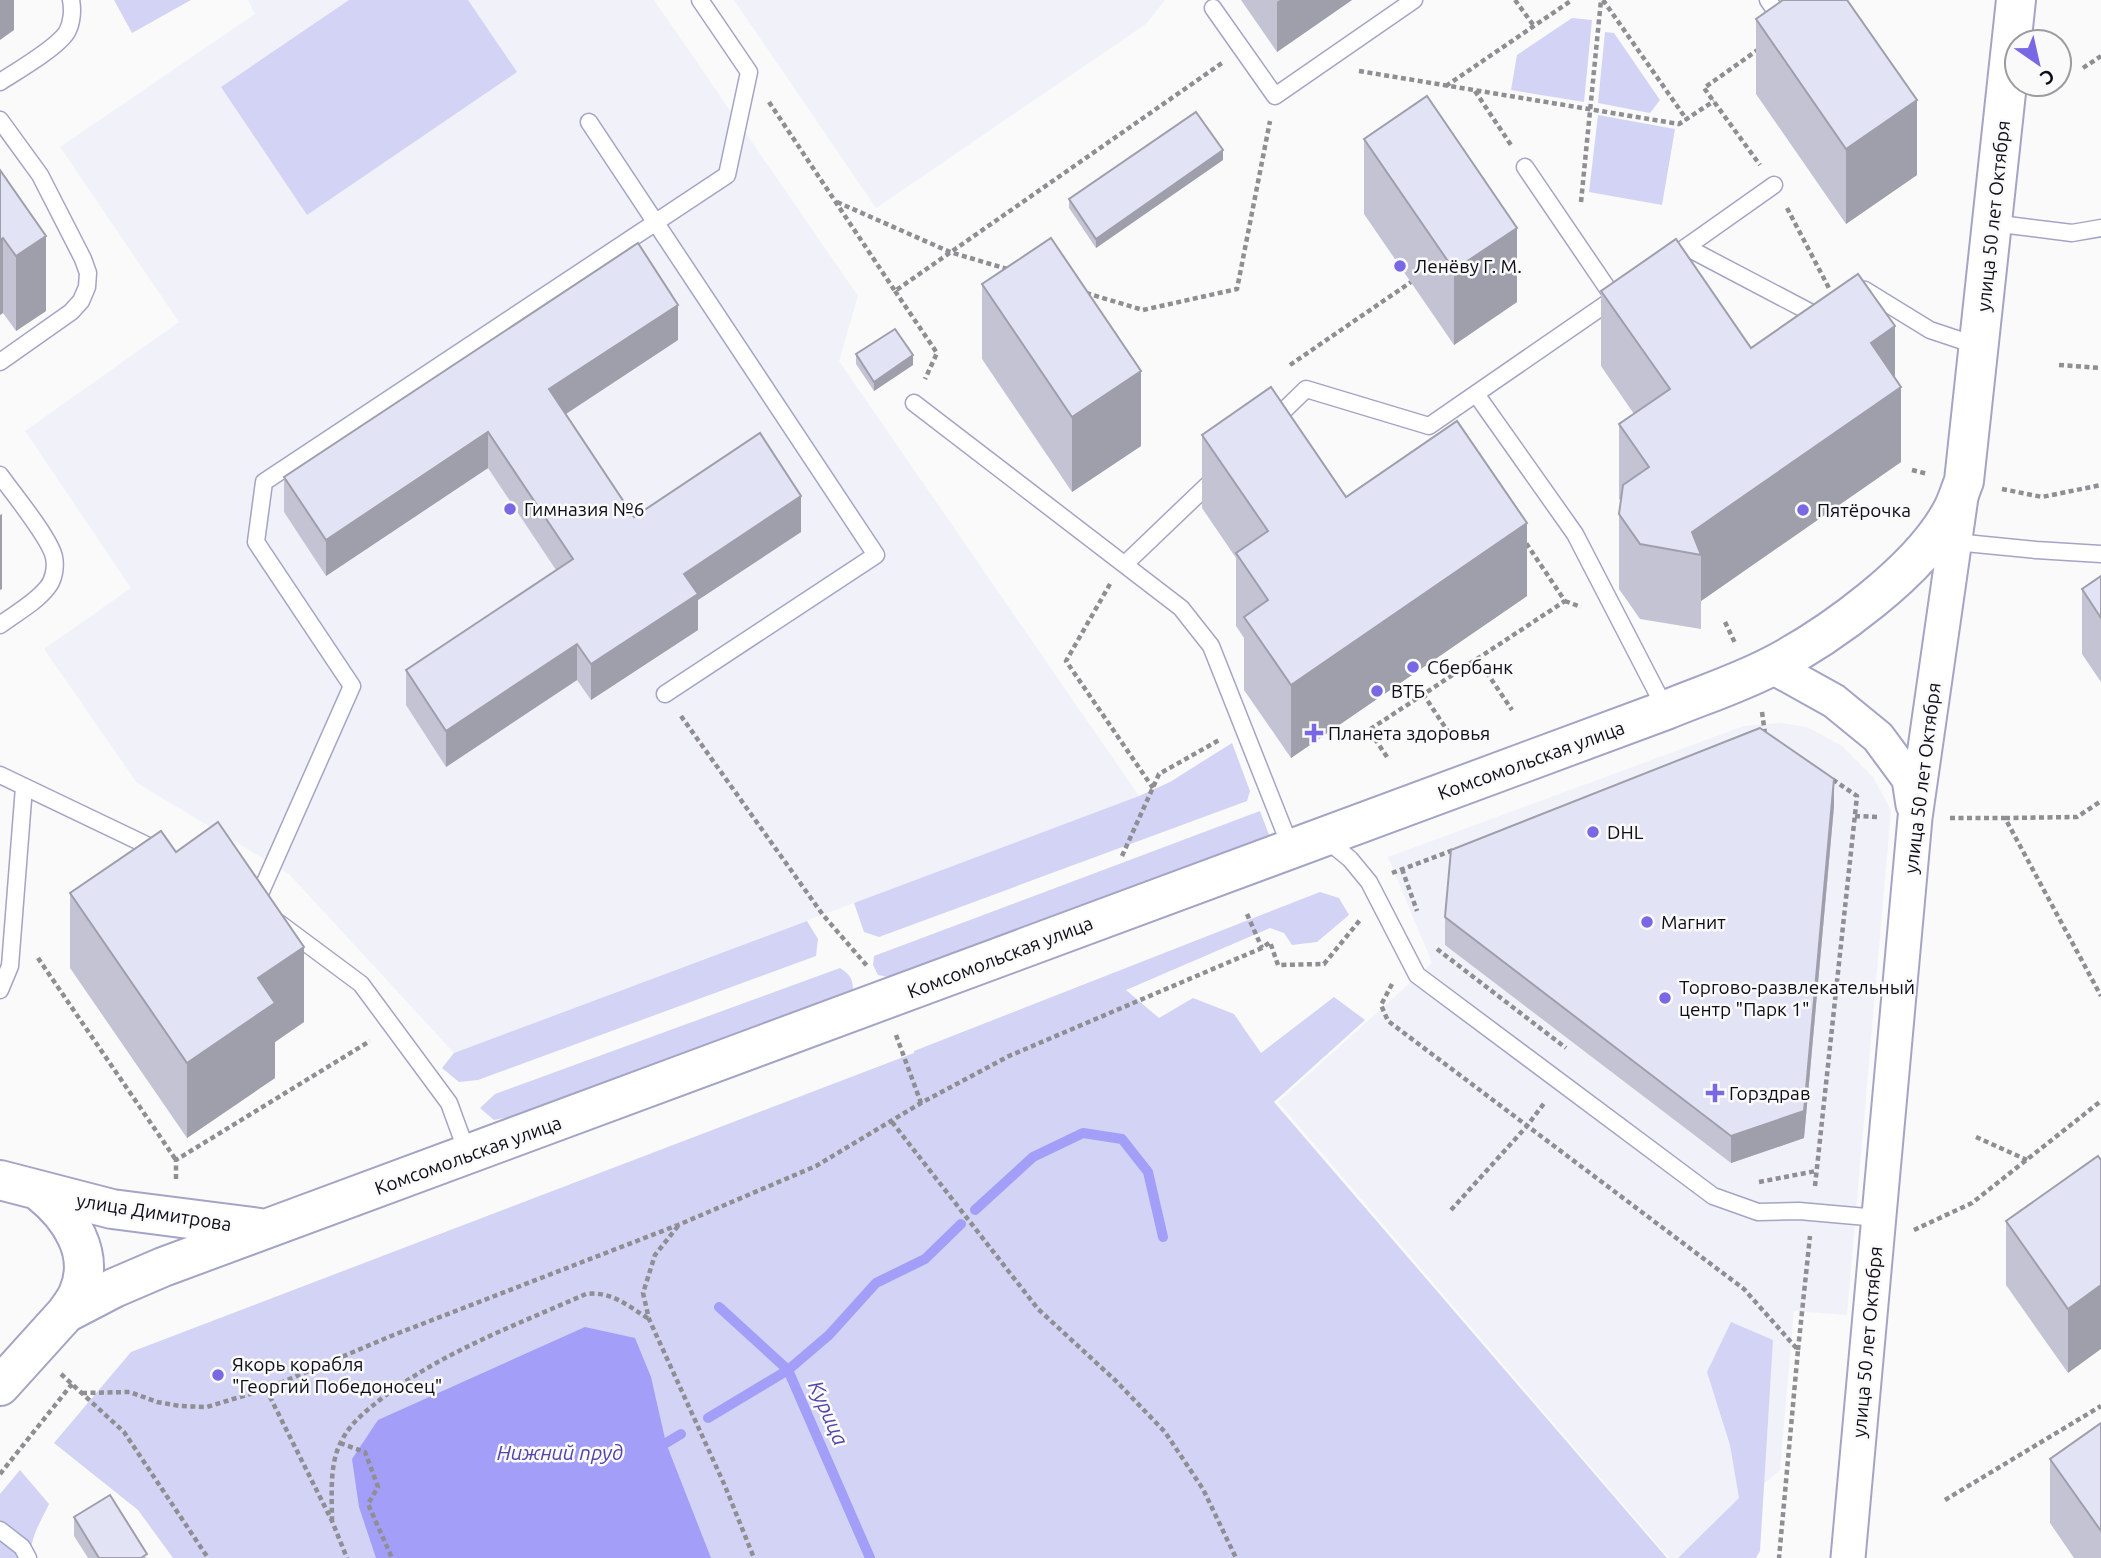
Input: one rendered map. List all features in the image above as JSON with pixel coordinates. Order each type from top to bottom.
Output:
[{"type":"street","name":"улица 50 лет Октября","points":[[1848,1558],[1917,818],[1955,542],[1981,484],[1979,346],[2016,0]]},
{"type":"street","name":"Комсомольская улица","points":[[0,1386],[66,1314],[114,1288],[163,1267],[1666,710],[1771,666],[1834,628],[1888,585],[1914,561],[1953,511],[1981,484]]},
{"type":"street","points":[[1771,666],[1834,701],[1878,737],[1909,779],[1917,818]]},
{"type":"street","name":"улица Димитрова","points":[[0,1180],[112,1209],[269,1228]]},
{"type":"street","points":[[40,1192],[58,1206],[71,1224],[83,1258],[83,1279],[78,1295],[66,1314]]},
{"type":"lane","points":[[0,82],[56,44],[66,33],[72,18],[71,0]]},
{"type":"lane","points":[[468,1155],[449,1103],[361,984],[250,901],[352,686],[256,542],[264,482],[727,176],[749,72],[700,0]]},
{"type":"lane","points":[[1213,8],[1275,96],[1415,0]]},
{"type":"lane","points":[[1768,0],[1794,25]]},
{"type":"lane","points":[[0,120],[40,175],[88,273],[87,288],[81,301],[71,312],[0,362]]},
{"type":"lane","points":[[589,122],[876,555],[665,694]]},
{"type":"lane","points":[[1525,167],[1614,298]]},
{"type":"lane","points":[[1655,269],[1774,185]]},
{"type":"lane","points":[[1992,223],[2072,233],[2101,228]]},
{"type":"lane","points":[[1686,247],[1821,320],[1865,290],[1930,330],[1979,346]]},
{"type":"lane","points":[[1255,438],[1306,389],[1429,426],[1635,283]]},
{"type":"lane","points":[[1476,394],[1575,534],[1666,710]]},
{"type":"lane","points":[[914,403],[1181,608],[1211,646],[1242,726],[1304,843],[1334,846],[1350,859],[1369,882],[1417,975],[1713,1196],[1758,1212],[1812,1212],[1877,1233]]},
{"type":"lane","points":[[1125,564],[1226,467]]},
{"type":"lane","points":[[0,475],[48,544],[54,557],[54,572],[49,586],[39,596],[0,625]]},
{"type":"lane","points":[[1955,542],[2101,554]]},
{"type":"lane","points":[[0,775],[174,859]]},
{"type":"lane","points":[[0,990],[10,967],[24,787]]},
{"type":"lane","points":[[0,1530],[22,1547],[28,1558]]},
{"type":"path","points":[[1515,0],[1534,26]]},
{"type":"path","points":[[1446,86],[1572,0]]},
{"type":"path","points":[[1577,245],[1602,0]]},
{"type":"path","points":[[1602,0],[1687,120]]},
{"type":"path","points":[[1794,25],[1704,88],[1774,185],[1840,307]]},
{"type":"path","points":[[895,290],[1242,49]]},
{"type":"path","points":[[2083,68],[2101,55]]},
{"type":"path","points":[[1320,64],[1679,124],[1714,101]]},
{"type":"path","points":[[749,72],[937,353],[914,403]]},
{"type":"path","points":[[1475,90],[1525,167]]},
{"type":"path","points":[[1079,291],[1143,310],[1237,289],[1275,96]]},
{"type":"path","points":[[835,201],[950,252],[1014,271]]},
{"type":"path","points":[[1289,365],[1411,282]]},
{"type":"path","points":[[2059,365],[2101,368]]},
{"type":"path","points":[[1981,484],[2042,497],[2101,485]]},
{"type":"path","points":[[1387,757],[1369,730],[1565,601],[1518,532]]},
{"type":"path","points":[[1109,585],[1066,661],[1153,788]]},
{"type":"path","points":[[1477,659],[1511,710]]},
{"type":"path","points":[[665,694],[823,915],[871,971]]},
{"type":"path","points":[[1423,694],[1449,733]]},
{"type":"path","points":[[1761,704],[1765,734]]},
{"type":"path","points":[[1122,856],[1159,774],[1242,726]]},
{"type":"path","points":[[1752,738],[1765,734],[1776,741]]},
{"type":"path","points":[[1779,1558],[1816,1171],[1857,796],[1822,772]]},
{"type":"path","points":[[1855,816],[2077,817],[2101,801]]},
{"type":"path","points":[[2005,818],[2101,996]]},
{"type":"path","points":[[82,1393],[130,1392],[157,1402],[207,1407],[267,1389],[391,1336],[678,1225],[816,1166],[921,1103],[1009,1056],[1270,942],[1278,965],[1324,964],[1365,914],[1354,893],[1369,882],[1467,845]]},
{"type":"path","points":[[1402,869],[1420,919]]},
{"type":"path","points":[[1247,914],[1262,947]]},
{"type":"path","points":[[13,921],[176,1160],[176,1190]]},
{"type":"path","points":[[1430,944],[1578,1058],[1527,1126],[1451,1210]]},
{"type":"path","points":[[1395,978],[1381,1005],[1388,1021],[1744,1289],[1798,1350]]},
{"type":"path","points":[[176,1160],[393,1027]]},
{"type":"path","points":[[895,1033],[921,1103]]},
{"type":"path","points":[[1877,1233],[1972,1203],[2101,1101]]},
{"type":"path","points":[[892,1122],[1038,1309],[1116,1381],[1165,1432],[1203,1489],[1236,1558]]},
{"type":"path","points":[[1976,1137],[2027,1160]]},
{"type":"path","points":[[1757,1183],[1816,1171]]},
{"type":"path","points":[[678,1225],[655,1255],[643,1293],[649,1320],[725,1486],[754,1558]]},
{"type":"path","points":[[332,1521],[332,1478],[340,1443],[359,1417],[442,1358],[586,1294],[601,1293],[612,1297],[649,1320]]},
{"type":"path","points":[[59,1372],[124,1432],[208,1558]]},
{"type":"path","points":[[0,1474],[72,1384]]},
{"type":"path","points":[[267,1389],[332,1521],[347,1558]]},
{"type":"path","points":[[1945,1500],[2101,1406]]},
{"type":"path","points":[[340,1443],[365,1452],[378,1487],[368,1504],[392,1558]]},
{"type":"shaded area","points":[[114,0],[191,0],[132,33]]},
{"type":"shaded area","name":"Гимназия №6","points":[[248,0],[654,0],[858,296],[839,361],[1139,796],[454,1053],[289,874],[137,783],[44,649],[131,588],[25,431],[179,322],[60,147],[255,14]]},
{"type":"shaded area","points":[[349,0],[468,0],[517,72],[307,215],[221,87]]},
{"type":"shaded area","points":[[734,0],[1165,0],[1146,24],[876,208]]},
{"type":"shaded area","points":[[1572,18],[1592,20],[1584,102],[1511,90],[1517,55]]},
{"type":"shaded area","points":[[1605,32],[1614,33],[1660,100],[1650,113],[1598,103]]},
{"type":"shaded area","points":[[1598,115],[1675,129],[1662,205],[1589,192]]},
{"type":"shaded area","points":[[1781,723],[1807,727],[1842,746],[1873,777],[1891,810],[1847,1315],[1794,1311],[1780,1470],[1677,1558],[1669,1558],[1278,1102],[1432,963],[1388,857],[1744,726]]},
{"type":"shaded area","points":[[1232,743],[1250,791],[1247,801],[879,937],[864,932],[854,903],[1139,796],[1170,782]]},
{"type":"shaded area","points":[[1260,811],[1269,835],[888,977],[878,975],[873,965],[874,956]]},
{"type":"shaded area","points":[[1320,892],[1339,898],[1349,915],[1317,942],[1292,945],[1284,933],[1270,928],[1126,990],[1159,1018],[1193,998],[1234,1014],[1261,1053],[1334,997],[1365,1020],[1274,1102],[1667,1558],[173,1558],[138,1510],[54,1443],[131,1352],[914,1053]]},
{"type":"shaded area","points":[[807,921],[818,939],[816,956],[478,1080],[459,1082],[442,1068],[454,1053]]},
{"type":"shaded area","points":[[840,968],[850,977],[853,990],[509,1117],[494,1120],[480,1108],[495,1094]]},
{"type":"shaded area","points":[[1731,1322],[1773,1340],[1760,1551],[1756,1558],[1678,1558],[1739,1498],[1730,1445],[1707,1372]]},
{"type":"shaded area","points":[[20,1470],[49,1504],[34,1537],[31,1558],[0,1558],[0,1494]]},
{"type":"water","name":"Нижний пруд","points":[[585,1327],[635,1338],[651,1377],[666,1443],[711,1558],[376,1558],[359,1507],[352,1459],[378,1420]]},
{"type":"building","points":[[1783,0],[1847,0],[1917,100],[1846,149],[1756,19]]},
{"type":"building","points":[[1427,96],[1517,228],[1454,270],[1364,139]]},
{"type":"building","points":[[1196,112],[1223,150],[1096,239],[1069,199]]},
{"type":"building","points":[[0,170],[46,236],[16,256],[3,238],[0,240]]},
{"type":"building","points":[[1051,238],[1141,371],[1072,417],[982,284]]},
{"type":"building","points":[[1676,239],[1751,348],[1858,274],[1895,326],[1871,343],[1901,387],[1692,532],[1701,555],[1640,544],[1619,514],[1623,485],[1649,467],[1619,424],[1670,389],[1601,291]]},
{"type":"building","points":[[638,243],[678,305],[549,389],[634,517],[760,433],[801,496],[684,574],[698,594],[591,664],[577,644],[446,731],[406,670],[573,559],[488,432],[326,540],[284,477]]},
{"type":"building","points":[[895,329],[913,355],[874,382],[856,354]]},
{"type":"building","points":[[1271,387],[1346,497],[1457,421],[1527,523],[1291,685],[1244,617],[1268,600],[1236,553],[1268,531],[1202,435]]},
{"type":"building","points":[[2101,576],[2101,618],[2082,589]]},
{"type":"building","name":"Торгово-развлекательный центр \"Парк 1\"","points":[[1760,728],[1834,779],[1804,1111],[1731,1136],[1445,917],[1451,850]]},
{"type":"building","points":[[218,822],[304,947],[258,978],[275,1003],[187,1063],[70,893],[161,831],[176,852]]},
{"type":"building","points":[[2098,1156],[2101,1160],[2101,1285],[2068,1309],[2006,1221]]},
{"type":"building","points":[[2101,1423],[2101,1531],[2050,1459]]},
{"type":"building","points":[[110,1495],[147,1554],[141,1558],[99,1558],[74,1517]]},
{"type":"waterway","points":[[975,1210],[1033,1157],[1083,1133],[1122,1139],[1148,1172],[1163,1237]]},
{"type":"waterway","points":[[708,1418],[788,1370],[829,1335],[876,1283],[925,1259],[961,1224]]},
{"type":"waterway","name":"Курица","points":[[719,1307],[788,1370],[870,1558]]},
{"type":"waterway","points":[[666,1443],[681,1434]]},
{"type":"place","name":"Ленёву Г. М.","points":[[1400,266]]},
{"type":"place","name":"Гимназия №6","points":[[510,509]]},
{"type":"place","name":"Пятёрочка","points":[[1803,510]]},
{"type":"place","name":"Сбербанк","points":[[1413,667]]},
{"type":"place","name":"ВТБ","points":[[1377,691]]},
{"type":"place","name":"Планета здоровья","points":[[1314,733]]},
{"type":"place","name":"DHL","points":[[1593,832]]},
{"type":"place","name":"Магнит","points":[[1647,922]]},
{"type":"place","name":"Торгово-развлекательный центр \"Парк 1\"","points":[[1665,998]]},
{"type":"place","name":"Горздрав","points":[[1715,1093]]},
{"type":"place","name":"Якорь корабля \"Георгий Победоносец\"","points":[[218,1375]]}]
